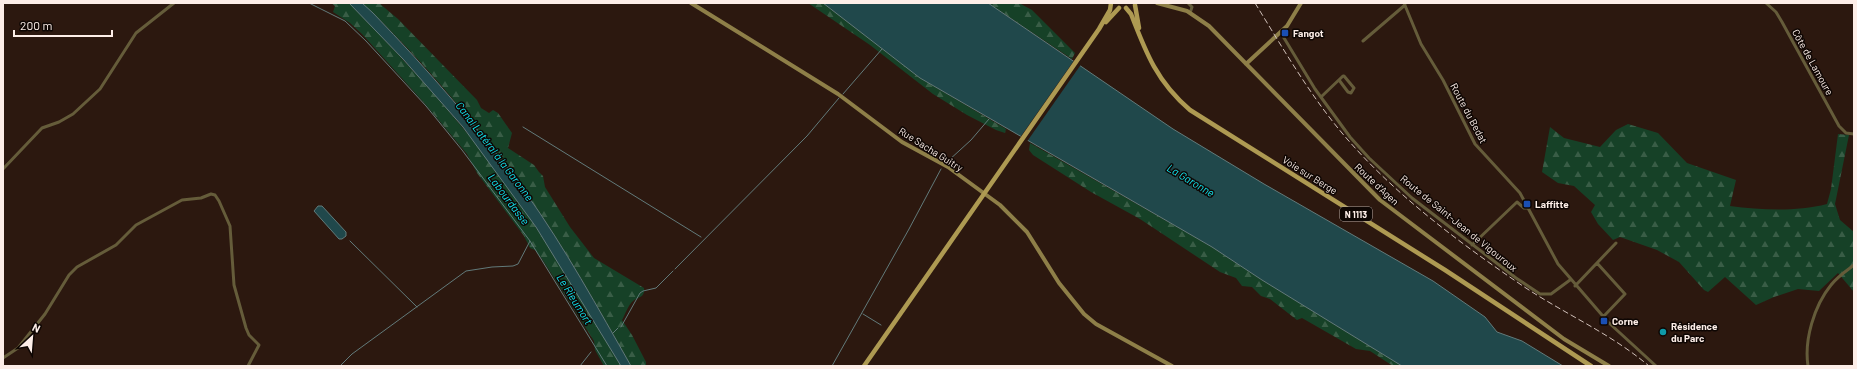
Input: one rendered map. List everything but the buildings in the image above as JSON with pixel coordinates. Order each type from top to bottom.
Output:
[{"type":"main road","points":[[864,366],[1098,31],[1110,10],[1112,3],[1119,8],[1126,8],[1136,4]]},
{"type":"main road","name":"N 1113","points":[[1136,4],[1136,17],[1142,43]]},
{"type":"main road","points":[[1098,31],[1119,8]]},
{"type":"main road","name":"N 1113","points":[[1126,8],[1131,14],[1142,43]]},
{"type":"main road","name":"Voie sur Berge","points":[[1142,43],[1150,62],[1163,82],[1179,100],[1196,114],[1445,270],[1591,366]]},
{"type":"street","points":[[3,169],[42,128],[59,122],[73,114],[100,90],[136,33],[174,3]]},
{"type":"street","name":"Rue Sacha Guitry","points":[[691,3],[838,94],[902,142],[939,162],[994,201],[1011,215],[1027,232],[1059,283],[1084,314],[1096,324],[1172,366]]},
{"type":"street","name":"Route d'Agen","points":[[1157,3],[1174,7]]},
{"type":"street","name":"Route d'Agen","points":[[1166,3],[1190,13],[1209,26],[1380,200],[1564,339],[1609,366]]},
{"type":"street","points":[[1188,3],[1192,7],[1190,13]]},
{"type":"street","points":[[1246,64],[1281,33],[1301,3]]},
{"type":"street","name":"Côte de Lamoure","points":[[1766,3],[1779,17],[1839,126],[1843,131],[1854,134]]},
{"type":"street","points":[[1363,41],[1404,4]]},
{"type":"street","name":"Route du Bedat","points":[[1404,4],[1421,44],[1443,80],[1475,144],[1511,183],[1529,208],[1558,264],[1575,286],[1603,317],[1656,366]]},
{"type":"street","name":"Route de Saint-Jean de Vigouroux","points":[[1281,33],[1321,97],[1350,137],[1369,158],[1412,198],[1472,245],[1540,294],[1551,294],[1570,280]]},
{"type":"street","points":[[1321,97],[1339,80],[1345,76],[1354,88],[1354,91],[1351,93],[1348,92],[1339,80]]},
{"type":"street","points":[[3,358],[18,348],[45,314],[69,275],[77,267],[116,246],[126,233],[136,225],[186,199],[201,198],[211,194],[215,195],[219,201],[230,226],[234,285],[246,328],[249,335],[258,345],[248,366]]},
{"type":"street","points":[[1472,245],[1517,202],[1524,208],[1529,208]]},
{"type":"street","points":[[1575,286],[1616,243]]},
{"type":"street","points":[[1597,263],[1624,294],[1603,317]]},
{"type":"street","points":[[1808,366],[1806,349],[1810,329],[1826,292],[1839,276],[1854,264]]},
{"type":"green space","points":[[331,3],[349,3],[449,111],[485,155],[527,213],[621,366],[604,366],[595,350],[594,341],[542,259],[535,250],[530,248],[524,236],[477,173],[467,154],[426,105],[362,34],[350,23],[333,12],[335,6]]},
{"type":"green space","points":[[362,3],[379,3],[398,19],[477,100],[481,108],[489,113],[493,110],[498,113],[512,133],[508,148],[534,165],[543,176],[545,187],[570,227],[594,258],[644,288],[644,294],[631,303],[622,320],[632,335],[646,362],[646,366],[631,366],[581,278],[554,235],[526,193],[489,143],[428,70]]},
{"type":"green space","points":[[808,3],[823,3],[920,78],[1006,129],[1005,133],[967,115],[933,94],[870,45]]},
{"type":"green space","points":[[988,3],[1019,3],[1032,10],[1075,53],[1072,59]]},
{"type":"green space","points":[[1628,124],[1658,133],[1687,163],[1736,180],[1730,206],[1766,209],[1791,209],[1815,207],[1827,204],[1831,189],[1838,134],[1849,135],[1835,204],[1840,220],[1854,232],[1854,292],[1838,273],[1819,291],[1798,289],[1756,305],[1725,277],[1708,292],[1704,290],[1679,262],[1657,250],[1620,237],[1613,240],[1598,224],[1591,212],[1595,205],[1574,186],[1558,183],[1542,172],[1550,127],[1564,138],[1600,147],[1616,130]]},
{"type":"green space","points":[[1030,143],[1212,247],[1262,280],[1402,366],[1393,366],[1370,351],[1356,349],[1302,318],[1297,320],[1270,299],[1261,296],[1252,287],[1242,286],[1236,278],[1220,272],[1140,219],[1091,192],[1033,155],[1029,150]]},
{"type":"water","points":[[349,3],[362,3],[373,13],[414,56],[472,123],[508,169],[526,193],[581,278],[631,366],[621,366],[536,227],[463,127],[403,59]]},
{"type":"water","name":"La Garonne","points":[[823,3],[988,3],[1173,129],[1264,184],[1433,281],[1485,317],[1497,332],[1522,341],[1563,366],[1402,366],[1262,280],[1212,247],[920,78]]},
{"type":"water","points":[[318,206],[322,206],[346,232],[346,236],[339,239],[314,211]]},
{"type":"pier","points":[[1075,59],[1082,63],[1026,143],[1019,139]]},
{"type":"waterway","name":"Labourdasse","points":[[309,3],[345,21],[366,41],[426,106],[462,150],[530,241],[518,264],[513,266],[492,267],[466,271],[352,354],[340,366]]},
{"type":"waterway","points":[[843,94],[882,49]]},
{"type":"waterway","points":[[675,269],[807,136],[839,98]]},
{"type":"waterway","points":[[948,161],[971,140],[989,119]]},
{"type":"waterway","points":[[523,127],[701,237]]},
{"type":"waterway","points":[[832,366],[941,169]]},
{"type":"waterway","points":[[350,241],[417,307]]},
{"type":"waterway","name":"Le Rieumort","points":[[530,241],[607,366]]},
{"type":"waterway","points":[[621,327],[640,293],[656,288],[673,271]]},
{"type":"waterway","points":[[863,314],[881,325]]},
{"type":"waterway","points":[[613,333],[618,328]]},
{"type":"waterway","points":[[580,366],[591,352]]},
{"type":"railway","points":[[1255,3],[1322,108],[1348,140],[1386,180],[1450,234],[1494,266],[1533,293],[1601,332],[1649,366]]},
{"type":"place","name":"Fangot","points":[[1285,33]]},
{"type":"place","name":"Laffitte","points":[[1527,204]]},
{"type":"place","name":"Corne","points":[[1604,321]]},
{"type":"place","name":"Résidence du Parc","points":[[1663,332]]},
{"type":"water label","name":"Canal Latéral à la Garonne","points":[[495,151]]}]
